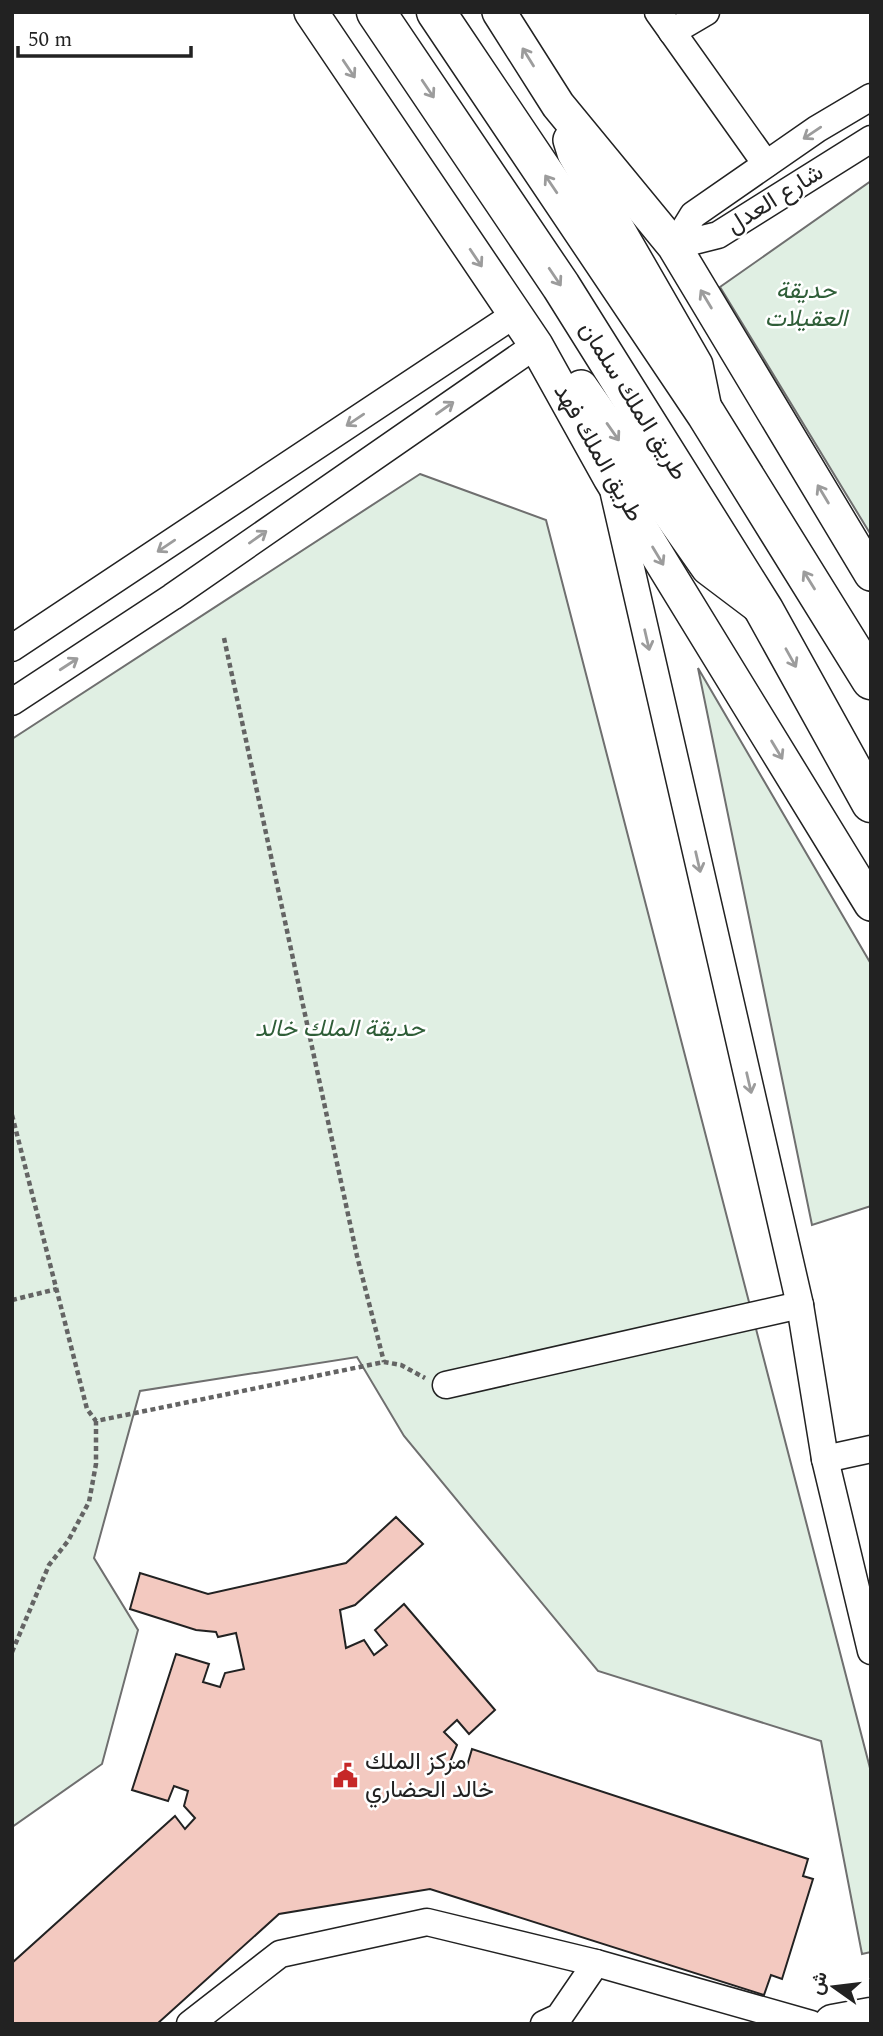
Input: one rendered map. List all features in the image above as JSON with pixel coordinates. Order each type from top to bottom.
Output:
[{"type":"highway","name":"طريق الملك سلمان","points":[[376,12],[561,286],[764,610],[871,803]]},
{"type":"highway","name":"طريق الملك سلمان","points":[[436,12],[706,414],[871,680]]},
{"type":"highway","points":[[833,2024],[871,2017]]},
{"type":"main road","name":"طريق الملك فهد","points":[[310,12],[536,345],[610,478],[871,904]]},
{"type":"main road","points":[[499,12],[558,105],[674,246],[871,574]]},
{"type":"main road","points":[[558,105],[574,153],[696,365],[706,414]]},
{"type":"main road","points":[[536,345],[577,382],[708,568],[764,610]]},
{"type":"street","points":[[706,12],[665,22],[766,164]]},
{"type":"street","points":[[674,246],[693,215],[766,164],[871,97]]},
{"type":"street","name":"شارع العدل","points":[[674,246],[718,235],[871,139]]},
{"type":"street","points":[[12,648],[514,314]]},
{"type":"street","points":[[12,702],[172,597],[536,345]]},
{"type":"street","points":[[610,478],[800,1305],[825,1459],[871,1651]]},
{"type":"street","points":[[446,1385],[800,1305]]},
{"type":"street","points":[[825,1459],[871,1449]]},
{"type":"street","points":[[190,2024],[280,1954],[427,1922],[596,1963],[811,2024]]},
{"type":"street","points":[[544,2024],[559,2017],[596,1963]]},
{"type":"path","points":[[224,638],[355,1242],[384,1362]]},
{"type":"path","points":[[12,1115],[87,1409],[96,1421],[96,1464],[89,1502],[68,1541],[49,1565],[12,1652]]},
{"type":"path","points":[[12,1300],[57,1289]]},
{"type":"path","points":[[96,1421],[384,1362],[401,1365],[415,1374],[446,1385]]},
{"type":"green space","name":"حديقة العقيلات","points":[[871,181],[871,535],[720,287]]},
{"type":"green space","name":"حديقة الملك خالد","points":[[420,474],[546,520],[871,1772],[871,1952],[862,1954],[821,1741],[598,1671],[404,1436],[357,1357],[140,1391],[94,1558],[138,1630],[102,1764],[12,1827],[12,739]]},
{"type":"green space","points":[[698,668],[871,964],[871,1206],[812,1225]]},
{"type":"building","name":"مركز الملك خالد الحضاري","points":[[396,1517],[423,1544],[355,1605],[340,1610],[346,1648],[364,1640],[374,1655],[387,1645],[375,1630],[404,1604],[495,1710],[469,1734],[457,1720],[444,1732],[457,1745],[450,1762],[467,1766],[472,1749],[808,1859],[803,1876],[813,1879],[782,1979],[771,1975],[764,1995],[430,1889],[279,1914],[157,2024],[12,2024],[12,1963],[175,1816],[185,1829],[195,1818],[184,1806],[188,1791],[174,1786],[168,1801],[132,1790],[176,1654],[209,1664],[203,1682],[220,1687],[225,1673],[244,1669],[236,1633],[218,1637],[216,1632],[196,1630],[130,1609],[140,1573],[208,1594],[346,1563]]},
{"type":"place","name":"مركز الملك خالد الحضاري","points":[[345,1776]]}]
